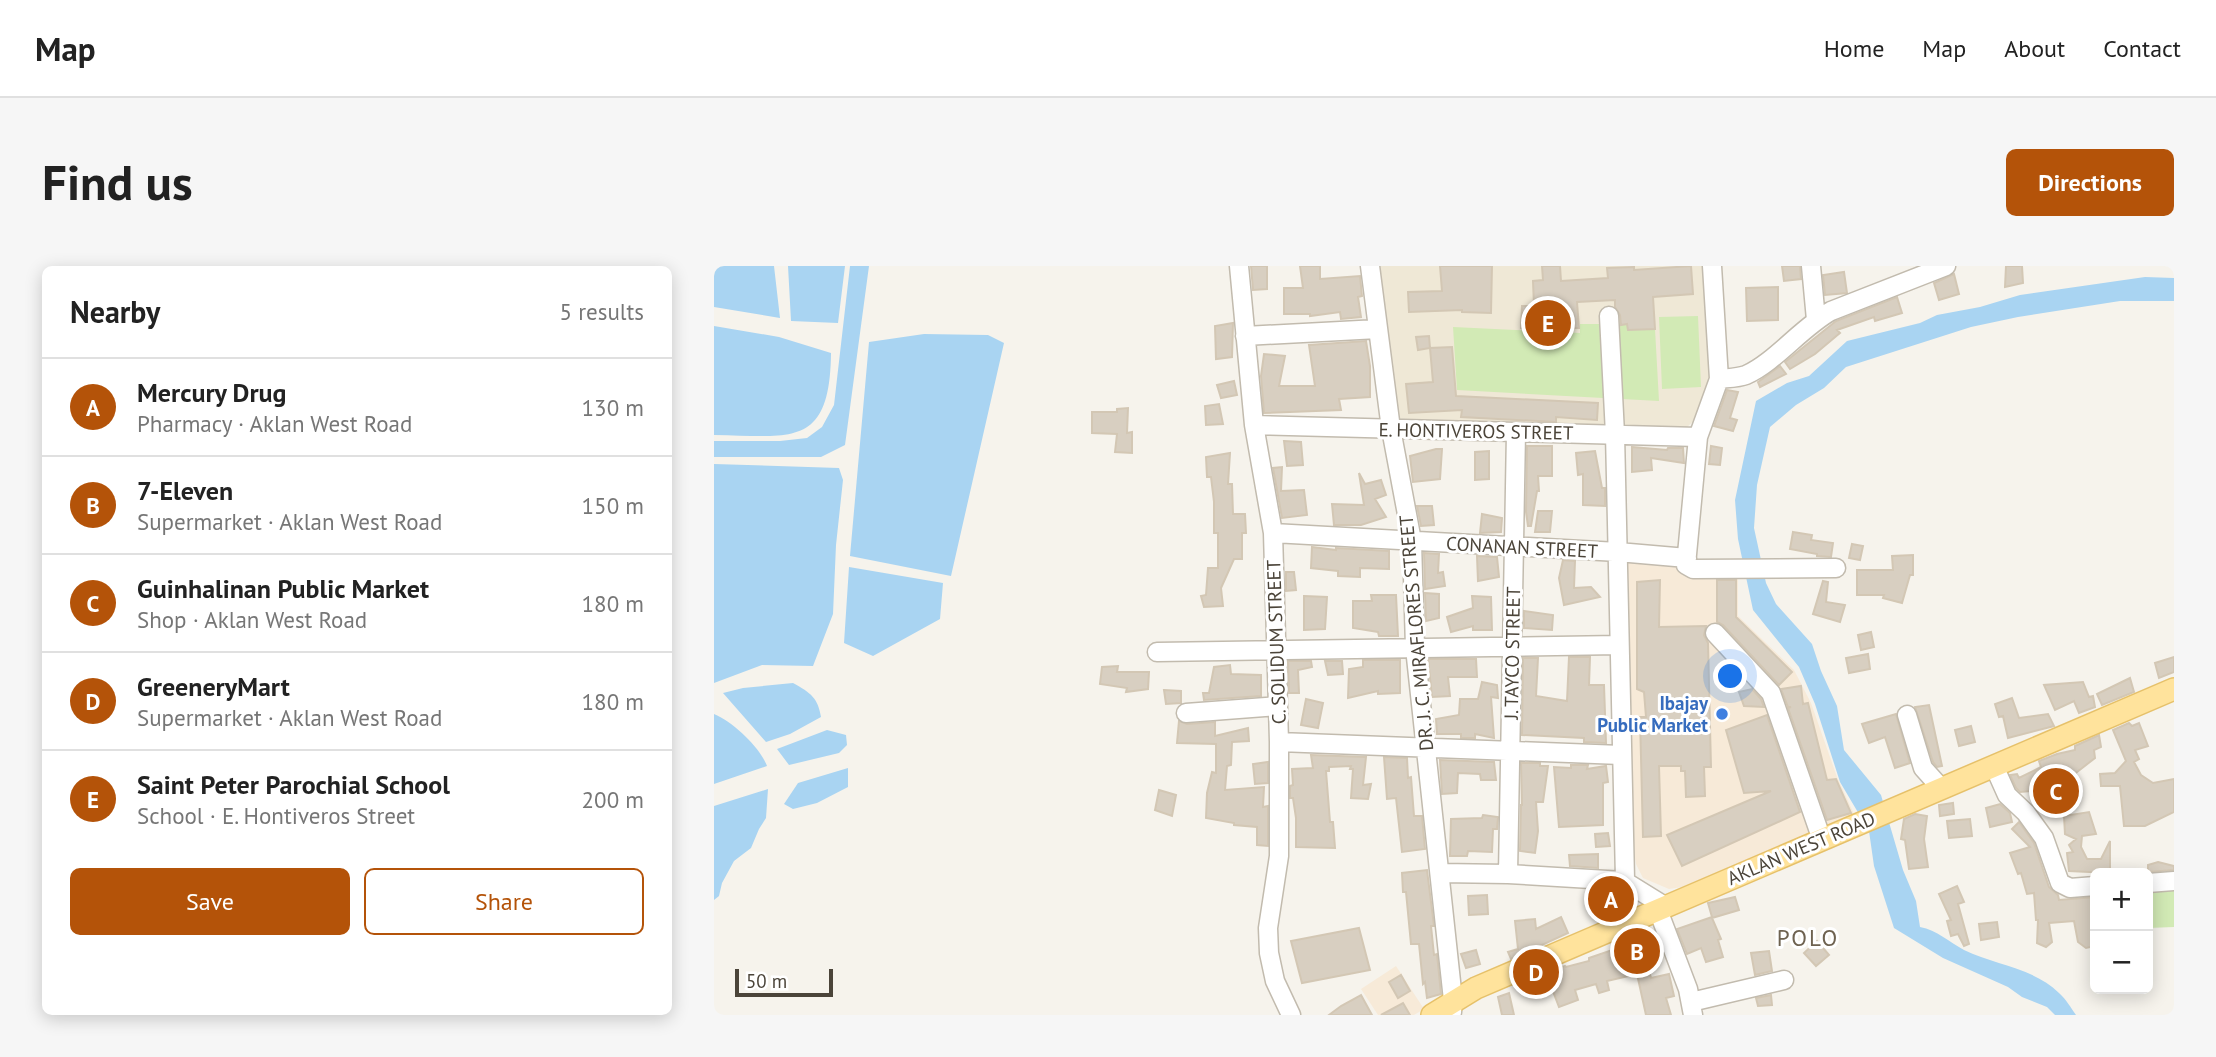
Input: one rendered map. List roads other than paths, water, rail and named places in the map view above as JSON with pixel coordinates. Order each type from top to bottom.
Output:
[{"type":"main road","name":"AKLAN WEST ROAD","points":[[1432,1015],[1452,1008],[1476,988],[2174,689]]},
{"type":"street","name":"C. SOLIDUM STREET","points":[[1239,266],[1254,425],[1273,533],[1279,742],[1279,856],[1268,928],[1269,953],[1275,981],[1291,1015]]},
{"type":"street","name":"DR. J. C. MIRAFLORES STREET","points":[[1370,266],[1391,429],[1412,541],[1415,648],[1452,1008]]},
{"type":"street","points":[[1687,558],[1698,437],[1719,379],[1712,266]]},
{"type":"street","points":[[1811,266],[1816,320]]},
{"type":"street","points":[[1719,379],[1746,375],[1831,311],[1946,266]]},
{"type":"street","points":[[1609,316],[1615,435],[1626,924]]},
{"type":"street","points":[[1245,336],[1378,329]]},
{"type":"street","name":"E. HONTIVEROS STREET","points":[[1254,425],[1698,437]]},
{"type":"street","name":"J. TAYCO STREET","points":[[1508,874],[1516,432]]},
{"type":"street","name":"CONANAN STREET","points":[[1273,533],[1618,552],[1687,558],[1686,565],[1689,569],[1836,568]]},
{"type":"street","points":[[1715,633],[1771,693],[1822,839]]},
{"type":"street","points":[[1157,652],[1619,645]]},
{"type":"street","points":[[1186,713],[1278,706]]},
{"type":"street","points":[[1907,715],[1923,768],[1941,788]]},
{"type":"street","points":[[1279,742],[1621,755]]},
{"type":"street","points":[[1994,765],[2007,795],[2044,838],[2060,883],[2070,888],[2090,887]]},
{"type":"street","points":[[1440,873],[1625,881],[1662,908],[1692,1009],[1784,980]]},
{"type":"street","points":[[2153,883],[2174,881]]},
{"type":"water","points":[[714,266],[774,266],[780,318],[714,307]]},
{"type":"water","points":[[788,266],[845,266],[838,323],[791,321]]},
{"type":"water","points":[[850,266],[869,266],[845,445],[821,457],[714,457],[714,441],[780,441],[807,438],[822,427],[834,405]]},
{"type":"water","points":[[2145,277],[2174,278],[2174,301],[2120,301],[2018,317],[1971,327],[1846,367],[1824,388],[1796,405],[1770,427],[1757,485],[1754,528],[1766,583],[1776,604],[1812,644],[1837,706],[1844,750],[1881,795],[1903,870],[1916,901],[1920,927],[1937,933],[1964,950],[2026,972],[2049,985],[2064,998],[2076,1015],[2055,1015],[2047,1007],[1943,958],[1894,928],[1874,866],[1869,831],[1840,782],[1815,704],[1799,667],[1753,610],[1738,539],[1735,500],[1756,401],[1787,383],[1809,376],[1847,341],[2020,295]]},
{"type":"water","points":[[714,326],[779,337],[831,353],[829,384],[823,406],[814,421],[801,430],[785,435],[714,435]]},
{"type":"water","points":[[924,334],[988,335],[1004,343],[951,576],[850,556],[869,342]]},
{"type":"water","points":[[714,464],[839,468],[843,480],[836,545],[833,614],[813,666],[762,665],[714,683]]},
{"type":"water","points":[[849,567],[943,583],[940,619],[873,656],[844,643]]},
{"type":"water","points":[[793,683],[813,697],[821,717],[790,734],[766,742],[723,693],[743,688]]},
{"type":"water","points":[[714,714],[745,736],[767,766],[714,784]]},
{"type":"water","points":[[827,730],[846,735],[847,745],[839,753],[789,765],[777,749]]},
{"type":"water","points":[[848,768],[848,787],[817,803],[793,809],[784,804],[798,783]]},
{"type":"water","points":[[768,789],[766,818],[751,848],[734,861],[722,883],[719,896],[714,900],[714,806]]},
{"type":"place","name":"Saint Peter Parochial School","points":[[1548,323]]},
{"type":"place","name":"Ibajay Public Market","points":[[1722,714]]},
{"type":"place","name":"Guinhalinan Public Market","points":[[2056,791]]},
{"type":"place","name":"Mercury Drug","points":[[1611,899]]},
{"type":"place","name":"7-Eleven","points":[[1637,951]]},
{"type":"place","name":"GreeneryMart","points":[[1536,972]]},
{"type":"district","name":"POLO","points":[[1808,938]]}]
